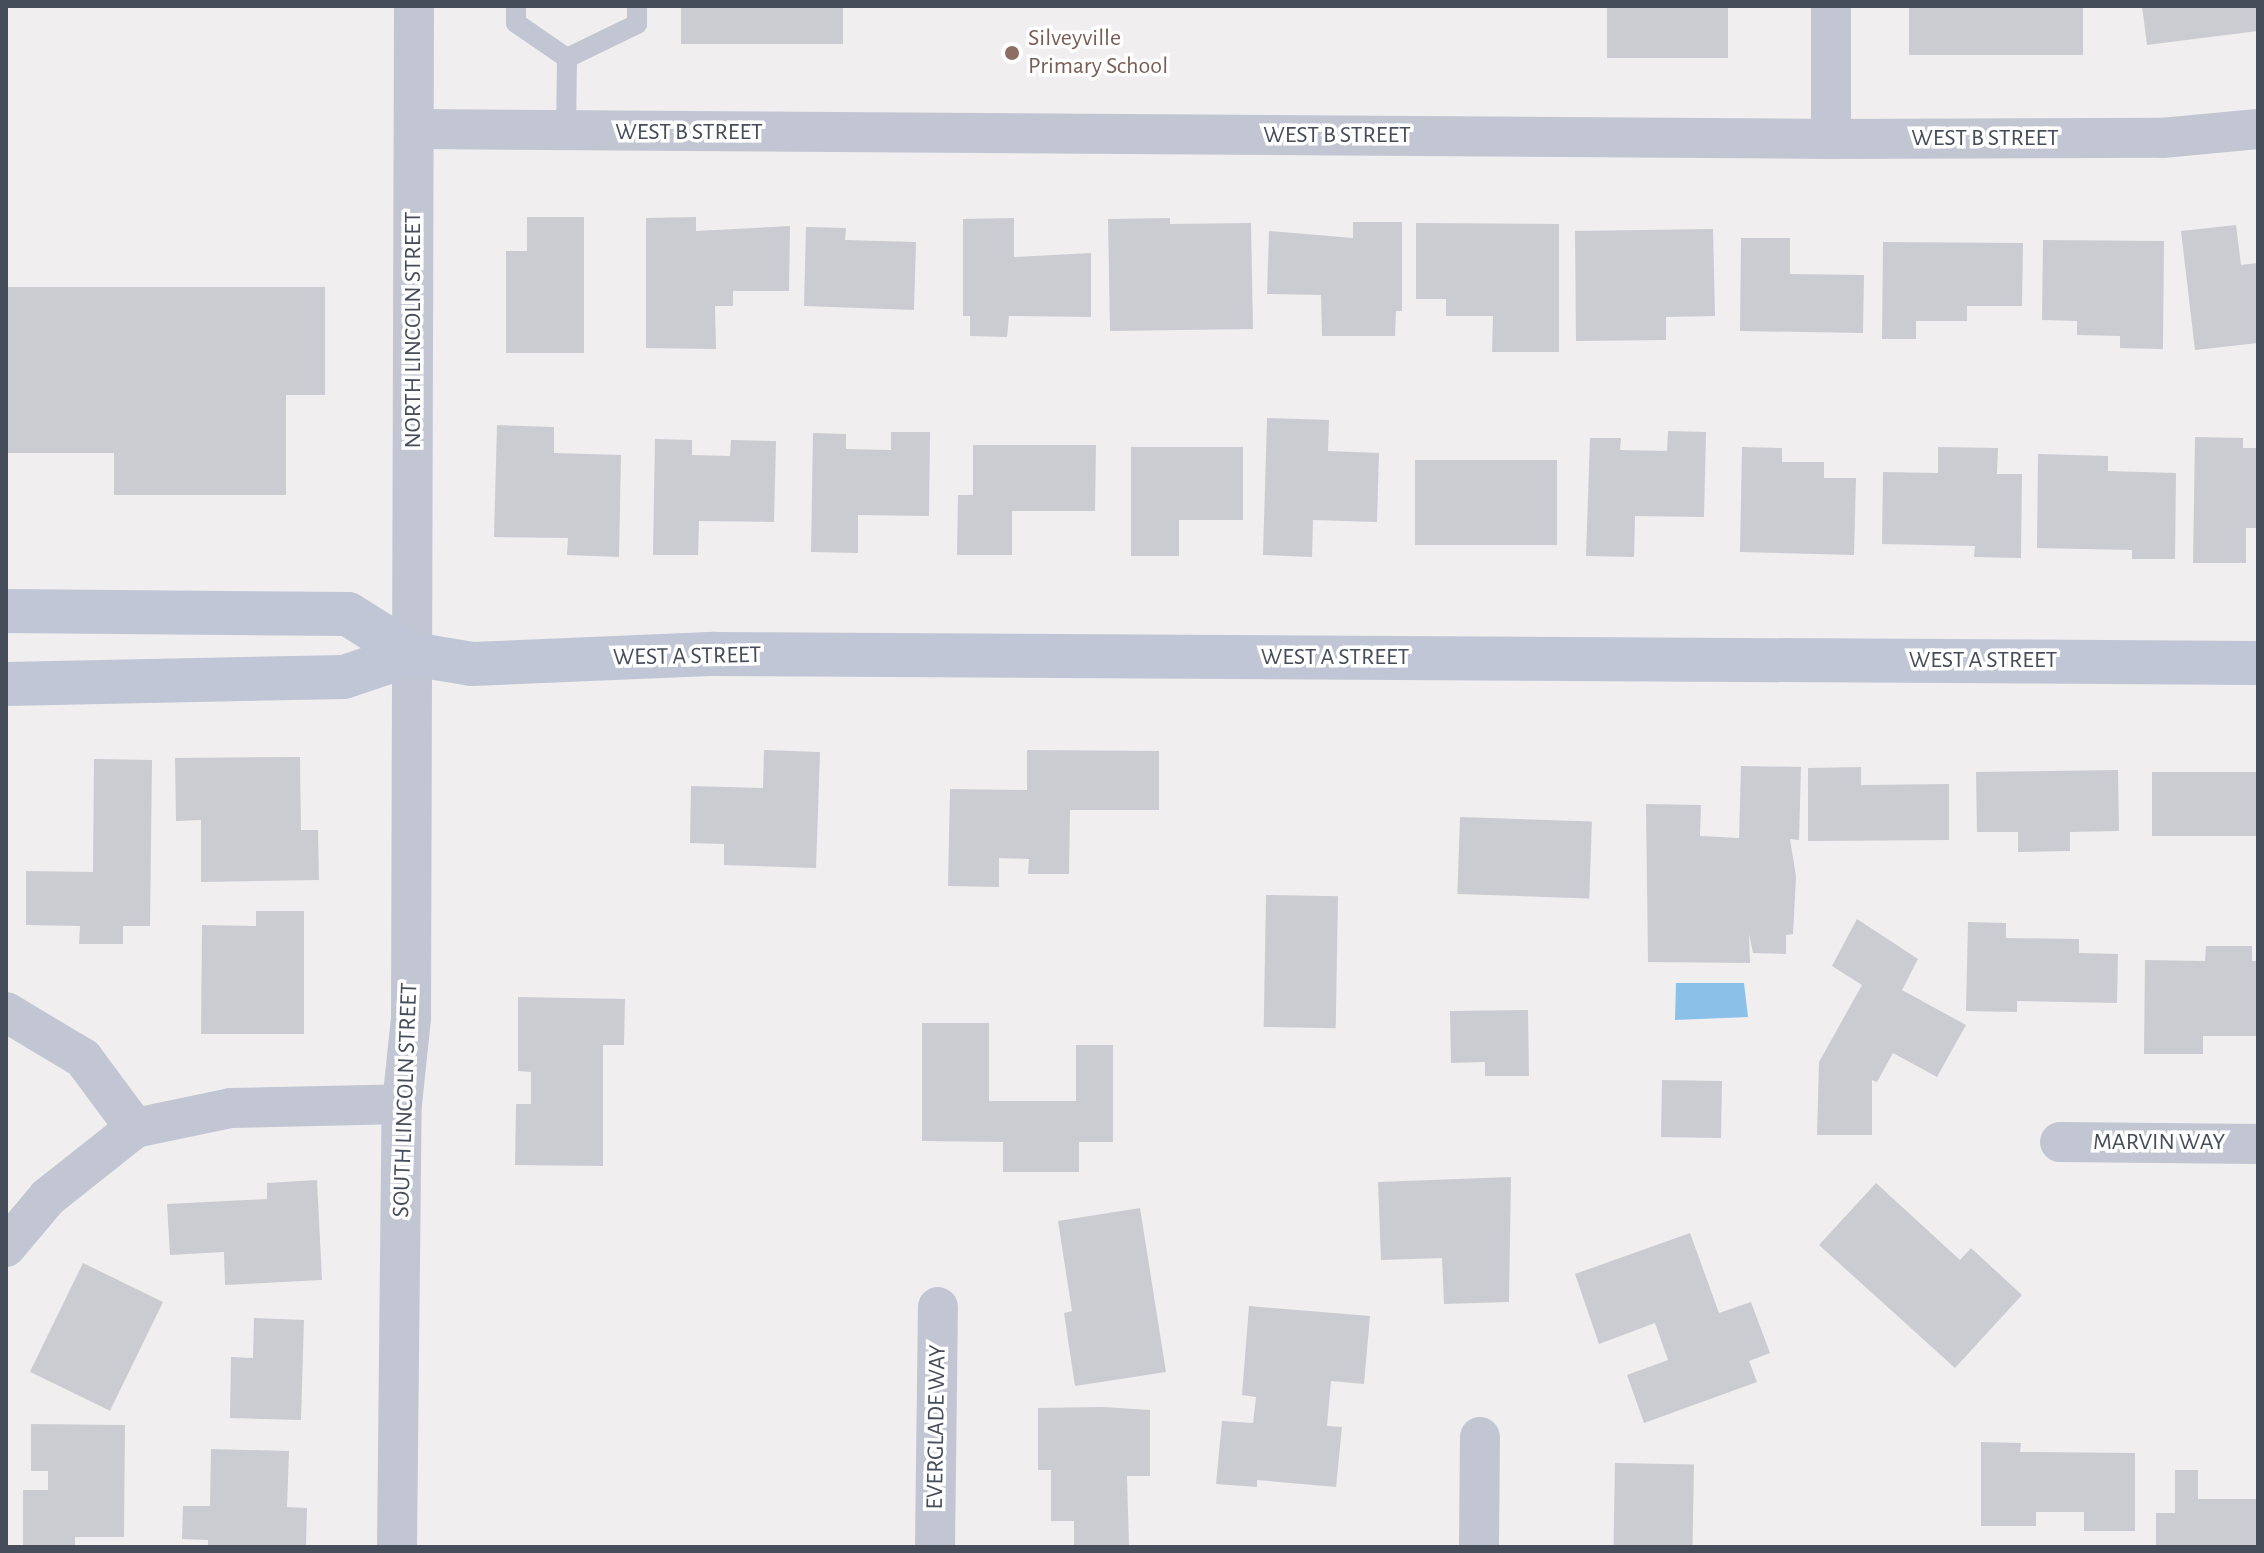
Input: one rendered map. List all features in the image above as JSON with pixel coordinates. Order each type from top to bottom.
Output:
[{"type":"main road","name":"WEST A STREET","points":[[6,611],[348,614],[412,654],[472,664],[715,654],[2258,663]]},
{"type":"main road","name":"WEST A STREET","points":[[6,684],[344,677],[412,654]]},
{"type":"street","name":"NORTH LINCOLN STREET","points":[[412,654],[414,6]]},
{"type":"street","points":[[1831,6],[1831,139]]},
{"type":"street","name":"WEST B STREET","points":[[416,129],[1831,139],[2162,138],[2258,129]]},
{"type":"street","name":"SOUTH LINCOLN STREET","points":[[397,1547],[402,1104],[411,1018],[412,654]]},
{"type":"street","points":[[6,1012],[83,1058],[135,1128]]},
{"type":"street","points":[[6,1247],[48,1197],[135,1128],[231,1108],[402,1104]]},
{"type":"street","name":"MARVIN WAY","points":[[2060,1142],[2258,1144]]},
{"type":"street","name":"EVERGLADE WAY","points":[[935,1547],[938,1307]]},
{"type":"street","points":[[1479,1547],[1480,1437]]},
{"type":"lane","points":[[516,6],[516,23],[567,58]]},
{"type":"lane","points":[[567,58],[637,24],[637,6]]},
{"type":"lane","points":[[566,132],[567,58]]},
{"type":"water","points":[[1676,983],[1744,983],[1748,1017],[1675,1020]]},
{"type":"building","points":[[681,6],[843,6],[843,44],[681,44]]},
{"type":"building","points":[[1607,6],[1728,6],[1728,58],[1607,58]]},
{"type":"building","points":[[1909,6],[2083,6],[2083,55],[1909,55]]},
{"type":"building","points":[[2142,6],[2258,6],[2258,31],[2147,45]]},
{"type":"building","points":[[527,217],[584,217],[584,353],[506,353],[506,251],[527,251]]},
{"type":"building","points":[[696,217],[696,231],[790,226],[789,291],[733,291],[733,306],[715,306],[716,349],[646,348],[646,218]]},
{"type":"building","points":[[1014,218],[1014,257],[1091,253],[1091,317],[1009,316],[1007,337],[970,336],[970,316],[963,316],[963,219]]},
{"type":"building","points":[[1170,218],[1170,224],[1251,223],[1253,329],[1110,331],[1108,219]]},
{"type":"building","points":[[1353,222],[1402,222],[1402,311],[1396,311],[1395,336],[1322,336],[1321,295],[1267,294],[1269,231],[1353,238]]},
{"type":"building","points":[[1416,223],[1559,224],[1559,352],[1492,352],[1493,316],[1446,316],[1446,299],[1416,299]]},
{"type":"building","points":[[2236,225],[2241,265],[2258,263],[2258,343],[2195,350],[2181,231]]},
{"type":"building","points":[[806,227],[846,228],[845,240],[916,242],[914,310],[804,306]]},
{"type":"building","points":[[1713,229],[1715,316],[1666,317],[1666,340],[1576,341],[1575,231]]},
{"type":"building","points":[[1741,238],[1790,238],[1790,274],[1864,275],[1863,333],[1740,331]]},
{"type":"building","points":[[2043,240],[2164,241],[2163,349],[2120,348],[2120,336],[2077,335],[2077,321],[2042,320]]},
{"type":"building","points":[[1883,242],[2023,243],[2022,306],[1967,306],[1967,321],[1916,321],[1916,339],[1882,339]]},
{"type":"building","points":[[6,287],[325,287],[325,395],[286,395],[286,495],[114,495],[114,453],[6,453]]},
{"type":"building","points":[[1267,418],[1329,420],[1328,451],[1379,453],[1377,522],[1313,520],[1312,557],[1263,555]]},
{"type":"building","points":[[497,425],[554,427],[554,453],[621,455],[619,557],[567,555],[568,538],[494,537]]},
{"type":"building","points":[[1668,431],[1706,432],[1704,517],[1635,516],[1634,557],[1586,556],[1590,438],[1621,438],[1620,450],[1667,451]]},
{"type":"building","points":[[891,432],[930,432],[929,516],[858,515],[858,553],[811,552],[813,433],[846,434],[846,449],[891,450]]},
{"type":"building","points":[[2195,437],[2243,438],[2243,448],[2258,448],[2258,528],[2246,528],[2246,563],[2193,563]]},
{"type":"building","points":[[655,439],[692,440],[692,455],[730,456],[731,440],[776,441],[774,522],[699,521],[698,555],[653,555]]},
{"type":"building","points":[[973,445],[1096,445],[1095,511],[1012,511],[1012,555],[957,555],[958,495],[973,495]]},
{"type":"building","points":[[1131,447],[1243,447],[1243,520],[1179,520],[1179,556],[1131,556]]},
{"type":"building","points":[[1742,447],[1782,448],[1782,462],[1824,462],[1824,478],[1856,478],[1854,555],[1740,552]]},
{"type":"building","points":[[1938,447],[1998,448],[1997,474],[2022,474],[2021,558],[1974,557],[1975,546],[1882,544],[1883,472],[1938,473]]},
{"type":"building","points":[[2038,454],[2108,456],[2108,471],[2176,473],[2175,559],[2132,559],[2132,550],[2037,548]]},
{"type":"building","points":[[1415,460],[1557,460],[1557,545],[1415,545]]},
{"type":"building","points":[[764,750],[820,752],[816,868],[724,865],[724,844],[690,843],[691,786],[763,788]]},
{"type":"building","points":[[1027,750],[1159,751],[1159,810],[1070,810],[1069,874],[1028,874],[1029,859],[999,858],[999,887],[948,886],[950,789],[1027,790]]},
{"type":"building","points":[[300,757],[301,830],[318,830],[319,880],[201,882],[201,820],[176,821],[175,758]]},
{"type":"building","points":[[94,759],[152,760],[150,926],[123,926],[123,944],[79,944],[80,926],[26,925],[26,871],[93,872]]},
{"type":"building","points":[[1741,766],[1801,767],[1799,840],[1790,839],[1796,876],[1793,934],[1786,935],[1786,954],[1753,953],[1749,934],[1750,963],[1648,962],[1646,804],[1701,805],[1700,836],[1739,838]]},
{"type":"building","points":[[1861,767],[1861,785],[1949,784],[1949,840],[1808,841],[1808,768]]},
{"type":"building","points":[[2118,770],[2119,831],[2070,832],[2070,851],[2018,852],[2018,832],[1977,832],[1976,772]]},
{"type":"building","points":[[2152,772],[2258,772],[2258,836],[2152,836]]},
{"type":"building","points":[[1460,817],[1592,822],[1589,899],[1457,894]]},
{"type":"building","points":[[1266,895],[1338,896],[1336,1028],[1264,1027]]},
{"type":"building","points":[[256,911],[304,911],[304,1034],[201,1034],[202,925],[256,926]]},
{"type":"building","points":[[1857,919],[1918,959],[1902,990],[1966,1025],[1937,1077],[1893,1053],[1877,1082],[1872,1080],[1872,1135],[1817,1135],[1819,1062],[1862,985],[1832,966]]},
{"type":"building","points":[[1968,922],[2006,923],[2006,938],[2079,939],[2079,953],[2118,954],[2117,1003],[2017,1001],[2017,1012],[1966,1011]]},
{"type":"building","points":[[2206,946],[2252,946],[2252,961],[2258,961],[2258,1036],[2203,1036],[2203,1054],[2144,1054],[2145,960],[2205,961]]},
{"type":"building","points":[[518,997],[625,999],[624,1045],[603,1045],[603,1166],[515,1165],[516,1104],[531,1104],[531,1072],[518,1071]]},
{"type":"building","points":[[1528,1010],[1529,1076],[1485,1076],[1485,1062],[1451,1063],[1450,1011]]},
{"type":"building","points":[[922,1023],[989,1023],[989,1101],[1076,1101],[1076,1045],[1113,1045],[1113,1142],[1079,1142],[1079,1172],[1003,1172],[1003,1142],[922,1141]]},
{"type":"building","points":[[1662,1080],[1722,1081],[1721,1138],[1661,1137]]},
{"type":"building","points":[[1511,1177],[1509,1302],[1444,1304],[1442,1258],[1381,1260],[1378,1182]]},
{"type":"building","points":[[317,1180],[322,1280],[225,1285],[224,1252],[170,1255],[167,1204],[267,1199],[267,1183]]},
{"type":"building","points":[[1876,1183],[1960,1260],[1971,1248],[2022,1295],[1955,1368],[1819,1245]]},
{"type":"building","points":[[1140,1208],[1166,1372],[1075,1386],[1064,1313],[1072,1311],[1058,1221]]},
{"type":"building","points":[[1690,1233],[1719,1313],[1751,1302],[1770,1353],[1749,1361],[1757,1382],[1644,1423],[1627,1375],[1668,1360],[1655,1323],[1599,1344],[1575,1274]]},
{"type":"building","points":[[83,1263],[163,1302],[110,1411],[30,1372]]},
{"type":"building","points":[[1249,1306],[1370,1316],[1364,1384],[1331,1381],[1327,1426],[1342,1427],[1336,1487],[1257,1480],[1257,1487],[1216,1484],[1222,1421],[1253,1423],[1256,1397],[1242,1395]]},
{"type":"building","points":[[254,1318],[304,1320],[301,1420],[230,1418],[231,1357],[253,1358]]},
{"type":"building","points":[[1038,1408],[1150,1410],[1150,1476],[1127,1476],[1129,1547],[1074,1547],[1074,1521],[1051,1521],[1051,1470],[1038,1470]]},
{"type":"building","points":[[31,1424],[125,1425],[124,1537],[75,1537],[75,1547],[23,1547],[23,1490],[48,1490],[48,1471],[31,1471]]},
{"type":"building","points":[[1981,1442],[2021,1443],[2020,1452],[2135,1453],[2135,1531],[2084,1531],[2084,1512],[2036,1512],[2036,1526],[1981,1526]]},
{"type":"building","points":[[211,1449],[289,1451],[287,1507],[307,1508],[306,1547],[208,1547],[208,1540],[182,1539],[183,1506],[210,1506]]},
{"type":"building","points":[[1615,1463],[1694,1464],[1693,1547],[1614,1547]]},
{"type":"building","points":[[2175,1470],[2198,1470],[2198,1499],[2258,1499],[2258,1547],[2156,1547],[2156,1513],[2175,1513]]},
{"type":"place","name":"Silveyville Primary School","points":[[1012,53]]}]
